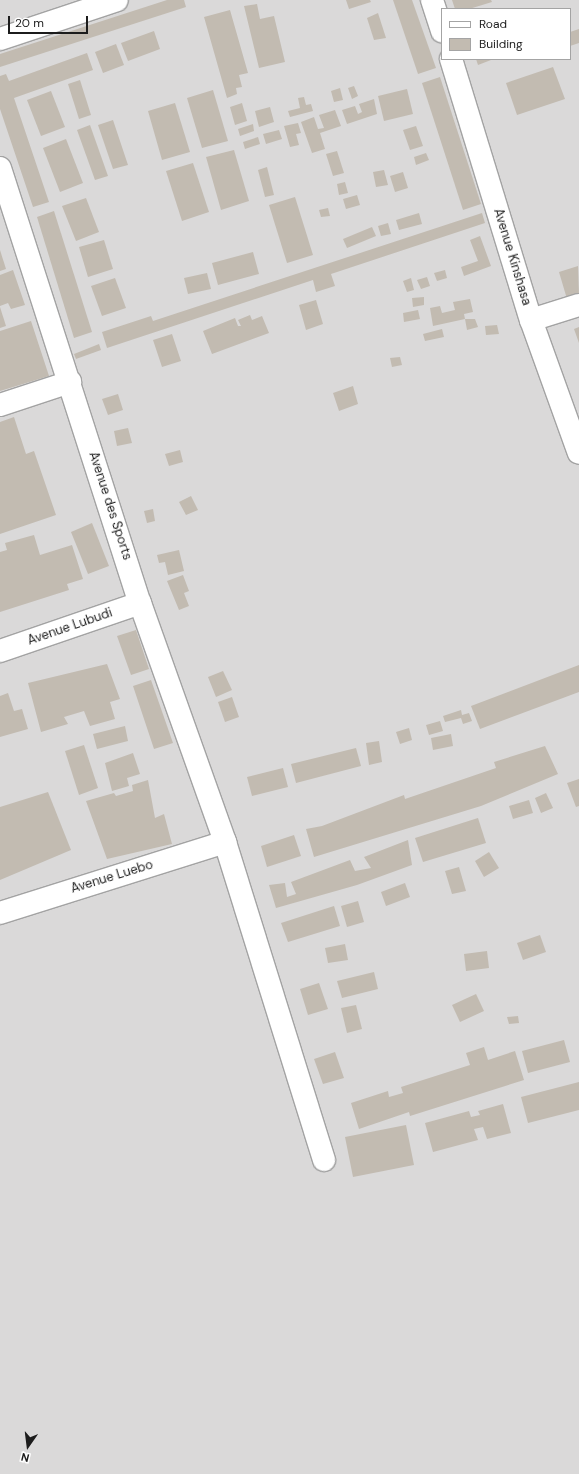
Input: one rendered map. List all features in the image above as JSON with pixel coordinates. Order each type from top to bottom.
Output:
[{"type":"street","points":[[0,39],[117,0]]},
{"type":"street","points":[[432,0],[441,28]]},
{"type":"street","name":"Avenue Kinshasa","points":[[451,60],[531,320],[579,453]]},
{"type":"street","name":"Avenue des Sports","points":[[0,168],[140,603],[225,842],[324,1160]]},
{"type":"street","points":[[531,320],[579,305]]},
{"type":"street","points":[[0,405],[70,382]]},
{"type":"street","name":"Avenue Lubudi","points":[[0,651],[140,603]]},
{"type":"street","name":"Avenue Luebo","points":[[0,913],[225,842]]},
{"type":"shaded area","points":[[0,0],[579,0],[579,1474],[0,1474]]},
{"type":"building","points":[[167,0],[184,0],[186,7],[0,67],[0,54]]},
{"type":"building","points":[[346,0],[370,0],[371,2],[349,9]]},
{"type":"building","points":[[393,0],[412,0],[436,68],[418,74]]},
{"type":"building","points":[[452,0],[491,0],[492,2],[472,8],[455,8]]},
{"type":"building","points":[[257,4],[260,19],[274,16],[285,62],[259,68],[244,6]]},
{"type":"building","points":[[230,10],[248,73],[239,75],[242,87],[236,88],[237,94],[227,98],[204,17]]},
{"type":"building","points":[[378,13],[386,38],[374,40],[367,18]]},
{"type":"building","points":[[579,29],[579,43],[571,46],[571,32]]},
{"type":"building","points":[[154,31],[160,49],[128,61],[121,43]]},
{"type":"building","points":[[116,44],[124,65],[103,73],[95,52]]},
{"type":"building","points":[[87,53],[93,70],[14,98],[49,202],[33,207],[0,109],[0,76],[6,74],[9,81]]},
{"type":"building","points":[[476,60],[491,60],[478,65]]},
{"type":"building","points":[[553,67],[565,99],[517,115],[506,83]]},
{"type":"building","points":[[440,77],[481,204],[463,210],[422,83]]},
{"type":"building","points":[[80,80],[91,115],[79,119],[68,84]]},
{"type":"building","points":[[354,86],[358,96],[352,99],[348,88]]},
{"type":"building","points":[[340,88],[343,100],[334,102],[331,91]]},
{"type":"building","points":[[407,89],[413,114],[384,121],[378,96]]},
{"type":"building","points":[[213,90],[228,141],[202,148],[187,98]]},
{"type":"building","points":[[51,91],[65,127],[41,136],[27,100]]},
{"type":"building","points":[[304,97],[306,105],[311,104],[313,111],[290,117],[288,111],[300,108],[298,98]]},
{"type":"building","points":[[374,99],[377,114],[347,124],[342,110],[355,106],[358,114],[362,112],[359,104]]},
{"type":"building","points":[[175,103],[190,152],[162,160],[148,111]]},
{"type":"building","points":[[242,103],[247,121],[235,125],[230,107]]},
{"type":"building","points":[[270,107],[274,122],[259,127],[255,111]]},
{"type":"building","points":[[335,110],[341,126],[320,133],[325,149],[312,153],[301,122],[314,117],[318,129],[324,128],[319,115]]},
{"type":"building","points":[[113,120],[128,165],[113,169],[98,125]]},
{"type":"building","points":[[298,123],[301,133],[296,134],[299,145],[290,147],[284,126]]},
{"type":"building","points":[[253,124],[254,131],[240,136],[238,129]]},
{"type":"building","points":[[90,125],[108,176],[95,180],[77,130]]},
{"type":"building","points":[[416,126],[423,146],[410,150],[403,130]]},
{"type":"building","points":[[279,130],[282,139],[266,144],[263,134]]},
{"type":"building","points":[[258,137],[260,144],[245,149],[243,142]]},
{"type":"building","points":[[66,139],[83,183],[60,192],[43,148]]},
{"type":"building","points":[[234,150],[249,201],[221,210],[206,157]]},
{"type":"building","points":[[337,151],[344,173],[333,176],[326,154]]},
{"type":"building","points":[[426,153],[429,160],[416,165],[414,157]]},
{"type":"building","points":[[193,163],[209,212],[182,221],[166,171]]},
{"type":"building","points":[[267,167],[274,195],[265,197],[258,170]]},
{"type":"building","points":[[384,170],[388,185],[376,187],[373,172]]},
{"type":"building","points":[[403,172],[408,188],[395,192],[390,176]]},
{"type":"building","points":[[345,182],[348,193],[339,195],[337,184]]},
{"type":"building","points":[[357,195],[360,205],[346,209],[343,199]]},
{"type":"building","points":[[295,197],[313,255],[287,263],[269,205]]},
{"type":"building","points":[[86,198],[99,232],[76,241],[62,206]]},
{"type":"building","points":[[328,208],[330,216],[321,217],[319,210]]},
{"type":"building","points":[[54,211],[92,332],[74,338],[37,217]]},
{"type":"building","points":[[419,213],[422,224],[399,230],[396,220]]},
{"type":"building","points":[[482,213],[485,223],[331,274],[335,286],[316,292],[313,280],[107,348],[102,332],[151,316],[153,321]]},
{"type":"building","points":[[388,223],[391,234],[381,236],[378,226]]},
{"type":"building","points":[[372,227],[376,236],[347,248],[343,239]]},
{"type":"building","points":[[480,236],[491,266],[464,276],[461,267],[478,261],[470,240]]},
{"type":"building","points":[[104,240],[113,269],[88,277],[79,247]]},
{"type":"building","points":[[0,250],[6,269],[0,271]]},
{"type":"building","points":[[253,252],[259,274],[218,285],[212,263]]},
{"type":"building","points":[[578,266],[579,295],[567,299],[559,272]]},
{"type":"building","points":[[13,270],[25,305],[11,309],[8,303],[0,306],[0,275]]},
{"type":"building","points":[[445,270],[447,278],[437,281],[434,273]]},
{"type":"building","points":[[207,273],[211,289],[188,294],[184,278]]},
{"type":"building","points":[[427,277],[430,286],[421,289],[417,280]]},
{"type":"building","points":[[115,278],[126,308],[102,316],[91,286]]},
{"type":"building","points":[[411,278],[414,290],[407,292],[403,281]]},
{"type":"building","points":[[424,297],[424,305],[413,307],[412,298]]},
{"type":"building","points":[[470,299],[473,312],[464,314],[465,319],[433,326],[430,308],[440,306],[442,313],[455,310],[453,302]]},
{"type":"building","points":[[316,300],[323,324],[306,330],[299,305]]},
{"type":"building","points":[[0,307],[6,326],[0,328]]},
{"type":"building","points":[[418,310],[420,319],[404,322],[403,313]]},
{"type":"building","points":[[250,315],[252,320],[262,316],[269,333],[212,354],[203,331],[235,318],[238,326],[241,326],[238,320]]},
{"type":"building","points":[[465,319],[475,319],[478,327],[467,330]]},
{"type":"building","points":[[31,321],[49,376],[0,391],[0,331]]},
{"type":"building","points":[[497,325],[499,334],[486,335],[485,326]]},
{"type":"building","points":[[579,327],[579,343],[574,329]]},
{"type":"building","points":[[442,329],[444,337],[425,341],[423,334]]},
{"type":"building","points":[[172,334],[181,361],[162,367],[153,340]]},
{"type":"building","points":[[99,344],[101,350],[76,359],[74,354]]},
{"type":"building","points":[[400,357],[402,365],[392,367],[390,358]]},
{"type":"building","points":[[353,386],[358,404],[339,411],[333,393]]},
{"type":"building","points":[[118,394],[123,410],[108,415],[102,399]]},
{"type":"building","points":[[14,417],[26,454],[34,451],[56,515],[0,534],[0,422]]},
{"type":"building","points":[[128,428],[132,443],[117,446],[114,431]]},
{"type":"building","points":[[180,450],[183,462],[169,466],[165,454]]},
{"type":"building","points":[[191,496],[198,510],[186,515],[179,502]]},
{"type":"building","points":[[153,509],[155,521],[147,523],[144,511]]},
{"type":"building","points":[[92,523],[109,566],[88,574],[71,532]]},
{"type":"building","points":[[34,535],[40,555],[72,545],[83,579],[67,584],[69,590],[0,612],[0,552],[7,550],[5,543]]},
{"type":"building","points":[[179,550],[184,571],[168,575],[165,562],[159,563],[157,555]]},
{"type":"building","points":[[183,575],[189,591],[184,593],[189,606],[179,610],[167,581]]},
{"type":"building","points":[[136,630],[149,669],[131,675],[117,636]]},
{"type":"building","points":[[107,664],[120,699],[110,702],[115,719],[90,726],[84,711],[64,717],[68,724],[41,732],[28,683]]},
{"type":"building","points":[[579,665],[579,692],[480,729],[471,706]]},
{"type":"building","points":[[223,671],[232,690],[216,697],[208,677]]},
{"type":"building","points":[[151,680],[173,743],[154,749],[133,686]]},
{"type":"building","points":[[8,693],[14,711],[22,709],[28,729],[0,737],[0,696]]},
{"type":"building","points":[[232,697],[239,717],[225,722],[218,702]]},
{"type":"building","points":[[461,710],[462,715],[469,713],[472,721],[463,724],[461,718],[445,722],[443,716]]},
{"type":"building","points":[[440,721],[443,731],[429,735],[426,725]]},
{"type":"building","points":[[125,726],[128,741],[97,749],[93,734]]},
{"type":"building","points":[[409,728],[412,740],[400,744],[396,732]]},
{"type":"building","points":[[451,734],[453,746],[433,750],[431,738]]},
{"type":"building","points":[[379,741],[382,762],[369,765],[366,743]]},
{"type":"building","points":[[84,745],[98,788],[79,795],[65,751]]},
{"type":"building","points":[[545,746],[558,774],[481,806],[314,857],[306,829],[322,826],[404,795],[405,799],[496,768],[494,762]]},
{"type":"building","points":[[356,748],[361,766],[296,783],[291,764]]},
{"type":"building","points":[[133,753],[140,774],[127,778],[129,786],[112,791],[105,763]]},
{"type":"building","points":[[283,768],[288,787],[252,796],[247,777]]},
{"type":"building","points":[[579,779],[579,806],[576,807],[567,783]]},
{"type":"building","points":[[148,780],[155,818],[164,814],[172,844],[107,859],[86,801],[114,793],[116,796],[133,791],[132,785]]},
{"type":"building","points":[[48,792],[71,850],[0,880],[0,807]]},
{"type":"building","points":[[546,793],[553,808],[541,813],[535,798]]},
{"type":"building","points":[[529,800],[533,813],[513,819],[509,806]]},
{"type":"building","points":[[478,818],[486,843],[423,862],[415,838]]},
{"type":"building","points":[[294,835],[301,856],[267,867],[261,846]]},
{"type":"building","points":[[408,840],[412,865],[357,885],[276,908],[269,885],[285,883],[287,897],[296,894],[291,882],[350,860],[355,871],[371,868],[364,857]]},
{"type":"building","points":[[489,852],[499,868],[484,877],[475,861]]},
{"type":"building","points":[[459,867],[466,891],[452,894],[445,871]]},
{"type":"building","points":[[405,883],[410,897],[386,906],[381,892]]},
{"type":"building","points":[[358,901],[364,922],[347,927],[341,906]]},
{"type":"building","points":[[334,906],[340,926],[288,942],[281,923]]},
{"type":"building","points":[[540,935],[546,952],[523,960],[517,943]]},
{"type":"building","points":[[345,944],[348,960],[328,963],[325,948]]},
{"type":"building","points":[[487,951],[489,968],[466,971],[464,954]]},
{"type":"building","points":[[374,972],[378,989],[342,998],[337,981]]},
{"type":"building","points":[[319,983],[328,1009],[308,1015],[300,989]]},
{"type":"building","points":[[476,994],[484,1011],[460,1022],[452,1005]]},
{"type":"building","points":[[356,1005],[362,1029],[347,1033],[341,1008]]},
{"type":"building","points":[[518,1016],[519,1023],[509,1024],[507,1017]]},
{"type":"building","points":[[564,1040],[570,1062],[528,1073],[522,1051]]},
{"type":"building","points":[[484,1047],[488,1060],[515,1051],[524,1080],[410,1116],[409,1112],[359,1129],[351,1103],[388,1091],[389,1097],[403,1093],[401,1087],[470,1065],[466,1053]]},
{"type":"building","points":[[335,1052],[344,1078],[323,1084],[314,1059]]},
{"type":"building","points":[[579,1082],[579,1110],[528,1123],[521,1097]]},
{"type":"building","points":[[503,1104],[511,1133],[487,1139],[483,1127],[474,1129],[478,1140],[433,1152],[425,1123],[469,1111],[471,1117],[480,1115],[478,1111]]},
{"type":"building","points":[[406,1125],[414,1165],[353,1177],[345,1137]]}]
